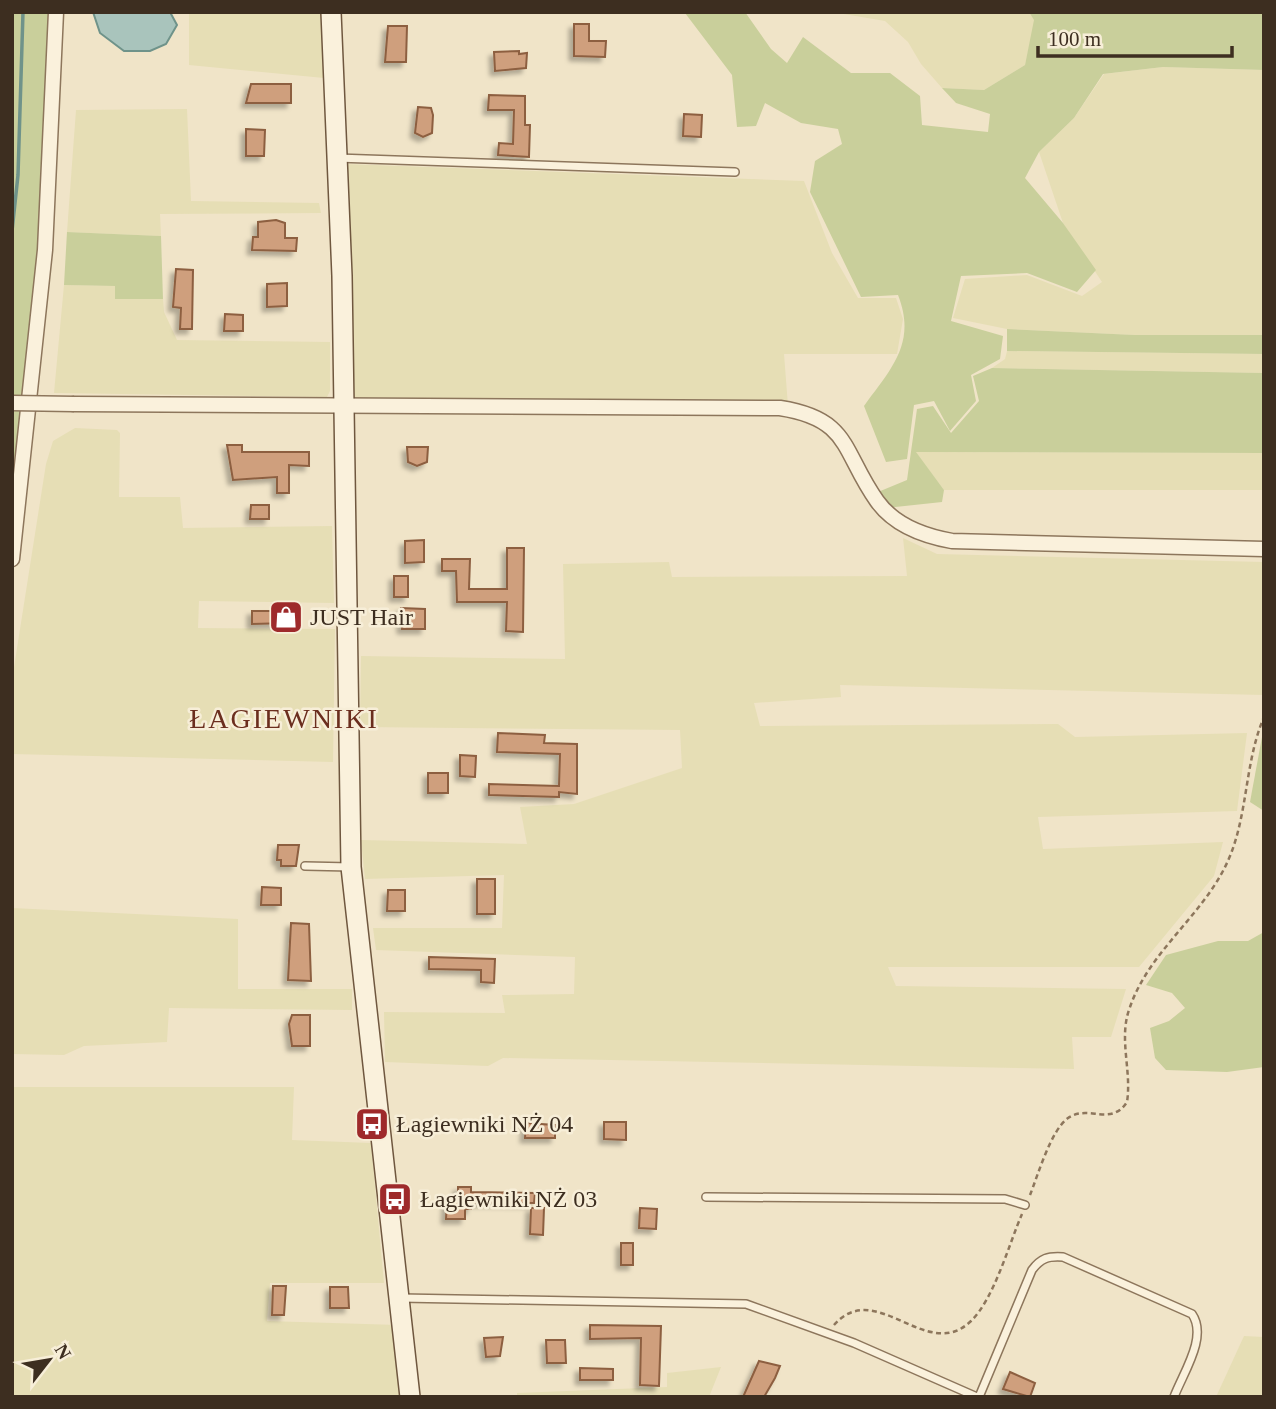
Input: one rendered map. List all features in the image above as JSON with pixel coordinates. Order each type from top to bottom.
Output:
[{"type":"street","points":[[12,559],[45,250],[56,12]]},
{"type":"street","points":[[331,12],[345,407],[351,867],[410,1397]]},
{"type":"street","points":[[12,403],[793,410],[825,422],[841,436],[884,509],[903,524],[938,538],[1264,549]]},
{"type":"lane","points":[[337,158],[735,172]]},
{"type":"lane","points":[[305,866],[351,867]]},
{"type":"lane","points":[[706,1197],[1004,1199],[1025,1205]]},
{"type":"lane","points":[[400,1298],[467,1302],[735,1303],[757,1307],[827,1333],[978,1397],[1032,1270],[1044,1258],[1063,1257],[1192,1314],[1199,1330],[1197,1340],[1174,1397]]},
{"type":"path","points":[[827,1333],[847,1313],[865,1308],[927,1332],[941,1334],[962,1328],[983,1305],[1062,1123],[1082,1113],[1111,1115],[1122,1109],[1127,1102],[1125,1032],[1129,1007],[1145,977],[1208,895],[1230,856],[1241,816],[1254,746],[1264,717]]},
{"type":"shaded area","points":[[189,12],[322,12],[324,78],[189,65]]},
{"type":"shaded area","points":[[832,12],[1029,12],[1035,20],[1025,65],[984,90],[942,88],[921,64],[908,42],[885,21]]},
{"type":"shaded area","points":[[1163,67],[1264,70],[1264,335],[1135,335],[1007,329],[953,318],[965,279],[1027,275],[1082,296],[1102,282],[1063,223],[1039,152],[1074,118],[1104,74]]},
{"type":"shaded area","points":[[187,109],[191,201],[319,203],[321,213],[160,214],[161,236],[67,232],[76,110]]},
{"type":"shaded area","points":[[345,164],[804,181],[832,253],[858,298],[896,298],[903,319],[897,354],[784,354],[788,406],[354,400]]},
{"type":"shaded area","points":[[64,285],[116,286],[116,299],[163,299],[164,312],[177,340],[330,342],[330,391],[327,397],[54,393]]},
{"type":"shaded area","points":[[1007,351],[1264,354],[1264,373],[992,368],[1005,359]]},
{"type":"shaded area","points":[[75,428],[117,430],[120,433],[119,497],[180,497],[183,528],[332,526],[334,603],[199,601],[198,628],[335,629],[333,762],[12,754],[12,680],[46,464],[53,441]]},
{"type":"shaded area","points":[[915,452],[1264,453],[1264,490],[944,490]]},
{"type":"shaded area","points":[[903,538],[937,554],[1264,562],[1264,695],[840,685],[841,697],[754,703],[760,726],[1058,724],[1075,737],[1247,733],[1237,811],[1038,817],[1043,849],[1223,842],[1214,876],[1139,967],[888,967],[896,986],[1126,989],[1111,1037],[1072,1037],[1074,1069],[503,1058],[488,1066],[385,1062],[384,1012],[505,1013],[502,995],[574,994],[575,957],[376,950],[373,928],[502,928],[504,875],[365,879],[361,840],[527,844],[520,807],[574,804],[682,768],[680,730],[360,727],[361,656],[565,659],[563,564],[669,562],[672,577],[907,576]]},
{"type":"shaded area","points":[[12,908],[238,919],[238,989],[352,989],[352,1010],[169,1008],[167,1042],[84,1046],[64,1055],[12,1054]]},
{"type":"shaded area","points":[[12,1087],[294,1087],[292,1140],[371,1143],[384,1283],[270,1283],[267,1321],[398,1325],[407,1397],[12,1397]]},
{"type":"shaded area","points":[[1244,1336],[1264,1337],[1264,1397],[1216,1397]]},
{"type":"shaded area","points":[[721,1367],[709,1397],[517,1397],[517,1393],[667,1387],[667,1373]]},
{"type":"green space","points":[[12,12],[50,12],[42,196],[12,527]]},
{"type":"green space","points":[[745,12],[771,49],[787,63],[803,37],[851,73],[890,73],[920,96],[922,125],[988,132],[990,114],[956,103],[942,88],[984,90],[1025,65],[1034,20],[1029,12],[1264,12],[1264,70],[1163,67],[1103,74],[1074,118],[1039,152],[1025,178],[1063,223],[1096,270],[1077,292],[1027,273],[961,276],[951,321],[1003,336],[1000,359],[971,375],[976,401],[950,431],[934,401],[914,405],[907,459],[886,462],[864,406],[892,367],[903,341],[903,312],[898,295],[861,297],[810,192],[815,161],[842,144],[838,129],[801,123],[765,103],[756,126],[737,127],[732,75],[685,13]]},
{"type":"green space","points":[[67,232],[161,236],[163,299],[115,299],[115,286],[64,285]]},
{"type":"green space","points":[[1007,329],[1135,335],[1264,335],[1264,354],[1007,351]]},
{"type":"green space","points":[[992,368],[1264,373],[1264,453],[916,452],[944,490],[942,502],[886,508],[878,492],[907,480],[917,409],[933,406],[951,433],[979,401],[973,376]]},
{"type":"green space","points":[[1264,726],[1264,811],[1250,802]]},
{"type":"green space","points":[[1264,932],[1264,1067],[1227,1072],[1166,1070],[1155,1058],[1150,1028],[1169,1021],[1185,1008],[1172,993],[1146,985],[1166,955],[1218,941],[1248,941]]},
{"type":"water","points":[[93,12],[170,12],[177,25],[166,44],[150,51],[124,51],[100,33]]},
{"type":"building","points":[[574,24],[589,24],[589,41],[606,41],[605,57],[574,56]]},
{"type":"building","points":[[388,26],[407,26],[406,62],[385,62]]},
{"type":"building","points":[[519,51],[519,54],[527,53],[526,68],[495,71],[494,52]]},
{"type":"building","points":[[251,84],[291,84],[291,103],[246,103]]},
{"type":"building","points":[[489,95],[525,96],[525,125],[530,125],[529,157],[498,155],[499,143],[513,144],[514,110],[488,110]]},
{"type":"building","points":[[418,107],[431,108],[433,115],[432,133],[423,137],[415,133]]},
{"type":"building","points":[[684,114],[702,115],[701,137],[683,136]]},
{"type":"building","points":[[246,129],[265,130],[264,156],[246,156]]},
{"type":"building","points":[[276,220],[285,223],[285,238],[297,238],[296,251],[252,250],[253,237],[258,237],[258,222]]},
{"type":"building","points":[[176,269],[193,270],[192,329],[180,329],[181,308],[173,307]]},
{"type":"building","points":[[287,283],[287,306],[267,307],[267,284]]},
{"type":"building","points":[[225,314],[243,315],[243,331],[224,331]]},
{"type":"building","points":[[227,445],[242,445],[242,452],[309,452],[309,466],[289,465],[289,493],[277,493],[277,477],[233,480]]},
{"type":"building","points":[[407,447],[428,447],[427,462],[417,466],[408,462]]},
{"type":"building","points":[[251,505],[269,505],[269,519],[250,519]]},
{"type":"building","points":[[424,540],[424,562],[405,563],[405,541]]},
{"type":"building","points":[[507,548],[524,548],[523,632],[506,631],[507,602],[457,602],[456,571],[442,571],[442,559],[470,559],[469,589],[507,589]]},
{"type":"building","points":[[394,576],[408,576],[408,597],[394,597]]},
{"type":"building","points":[[401,608],[425,609],[425,629],[402,629]]},
{"type":"building","points":[[252,611],[289,611],[289,623],[252,624]]},
{"type":"building","points":[[498,733],[545,735],[544,743],[577,744],[577,794],[559,792],[559,797],[489,795],[489,784],[559,786],[560,754],[497,752]]},
{"type":"building","points":[[460,755],[476,756],[475,777],[460,776]]},
{"type":"building","points":[[428,773],[448,773],[448,793],[428,793]]},
{"type":"building","points":[[278,845],[299,845],[296,866],[281,866],[281,860],[277,860]]},
{"type":"building","points":[[477,879],[495,879],[495,914],[477,914]]},
{"type":"building","points":[[262,887],[281,888],[281,905],[261,905]]},
{"type":"building","points":[[388,890],[405,890],[405,911],[387,911]]},
{"type":"building","points":[[291,923],[309,924],[311,981],[288,980]]},
{"type":"building","points":[[429,957],[495,959],[494,983],[481,982],[481,970],[429,969]]},
{"type":"building","points":[[292,1015],[310,1015],[310,1046],[292,1046],[289,1024]]},
{"type":"building","points":[[604,1122],[626,1122],[626,1140],[604,1139]]},
{"type":"building","points":[[526,1123],[555,1125],[555,1138],[525,1138]]},
{"type":"building","points":[[458,1187],[471,1187],[471,1192],[535,1193],[534,1203],[471,1202],[471,1209],[465,1209],[465,1219],[446,1219],[447,1199],[458,1199]]},
{"type":"building","points":[[531,1208],[544,1208],[543,1235],[530,1234]]},
{"type":"building","points":[[640,1208],[657,1209],[656,1229],[639,1228]]},
{"type":"building","points":[[621,1243],[633,1243],[633,1265],[621,1265]]},
{"type":"building","points":[[273,1286],[286,1286],[284,1315],[272,1315]]},
{"type":"building","points":[[330,1287],[348,1287],[349,1308],[330,1308]]},
{"type":"building","points":[[590,1325],[661,1326],[659,1386],[640,1385],[641,1338],[590,1339]]},
{"type":"building","points":[[503,1337],[500,1356],[486,1357],[484,1338]]},
{"type":"building","points":[[546,1340],[565,1340],[566,1363],[547,1363]]},
{"type":"building","points":[[759,1361],[780,1366],[764,1397],[743,1397]]},
{"type":"building","points":[[580,1368],[613,1369],[613,1380],[580,1380]]},
{"type":"building","points":[[1010,1372],[1035,1383],[1030,1397],[1003,1389]]},
{"type":"waterway","points":[[12,231],[18,175],[23,12]]},
{"type":"place","name":"JUST Hair","points":[[286,617]]},
{"type":"place","name":"Łagiewniki NŻ 04","points":[[372,1124]]},
{"type":"place","name":"Łagiewniki NŻ 03","points":[[395,1199]]},
{"type":"district","name":"ŁAGIEWNIKI","points":[[284,718]]}]
